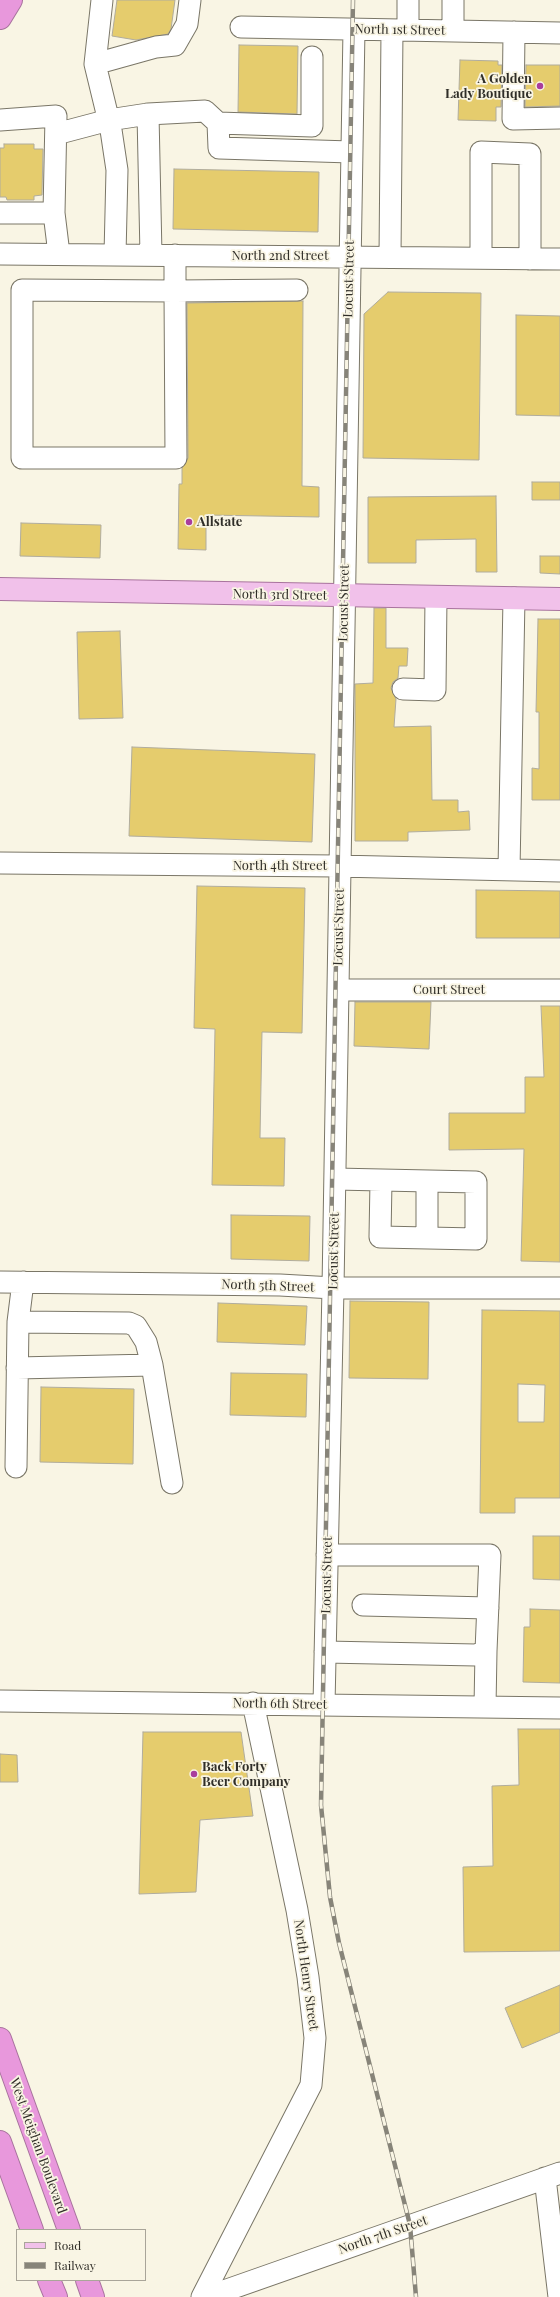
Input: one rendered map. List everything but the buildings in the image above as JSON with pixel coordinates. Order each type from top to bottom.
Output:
[{"type":"highway","points":[[0,18],[11,0]]},
{"type":"highway","name":"West Meighan Boulevard","points":[[0,2039],[69,2229]]},
{"type":"highway","points":[[0,2142],[32,2229]]},
{"type":"highway","points":[[50,2281],[56,2297]]},
{"type":"highway","points":[[87,2281],[93,2297]]},
{"type":"main road","name":"North 3rd Street","points":[[0,589],[560,599]]},
{"type":"street","points":[[102,0],[95,64],[109,120],[117,170],[115,255]]},
{"type":"street","points":[[95,64],[156,47],[175,45],[187,24],[190,0]]},
{"type":"street","points":[[390,257],[400,30],[408,0]]},
{"type":"street","points":[[453,0],[453,31]]},
{"type":"street","name":"North 1st Street","points":[[241,27],[560,33]]},
{"type":"street","name":"Locust Street","points":[[324,1705],[335,1180],[354,29]]},
{"type":"street","points":[[514,32],[513,119],[560,118]]},
{"type":"street","points":[[56,134],[109,120],[148,114],[205,111],[218,123],[312,126],[312,57]]},
{"type":"street","points":[[148,114],[151,255]]},
{"type":"street","points":[[0,120],[56,116],[54,213],[59,254]]},
{"type":"street","points":[[218,123],[219,148],[352,152]]},
{"type":"street","points":[[481,258],[481,152],[530,154],[530,259]]},
{"type":"street","points":[[0,213],[54,213]]},
{"type":"street","name":"North 2nd Street","points":[[0,254],[560,259]]},
{"type":"street","points":[[175,255],[176,290],[176,458],[22,458],[22,290],[176,290],[297,290]]},
{"type":"street","points":[[403,689],[435,690],[436,597]]},
{"type":"street","points":[[509,870],[514,598]]},
{"type":"street","name":"North 4th Street","points":[[0,863],[560,871]]},
{"type":"street","name":"Court Street","points":[[338,990],[560,990]]},
{"type":"street","points":[[335,1180],[476,1182],[476,1238],[380,1237],[381,1181]]},
{"type":"street","points":[[427,1182],[427,1238]]},
{"type":"street","name":"North 5th Street","points":[[0,1282],[280,1285],[333,1288],[560,1288]]},
{"type":"street","points":[[16,1467],[18,1322],[23,1282]]},
{"type":"street","points":[[18,1322],[129,1323],[136,1326],[140,1331],[152,1365],[172,1483]]},
{"type":"street","points":[[17,1368],[152,1365]]},
{"type":"street","points":[[327,1555],[490,1555],[484,1707]]},
{"type":"street","points":[[363,1605],[488,1608]]},
{"type":"street","points":[[325,1652],[476,1656],[486,1651]]},
{"type":"street","name":"North 6th Street","points":[[0,1701],[560,1708]]},
{"type":"street","name":"North Henry Street","points":[[202,2297],[311,2085],[315,2038],[308,1977],[297,1910],[253,1704]]},
{"type":"street","points":[[553,2176],[559,2297]]},
{"type":"street","name":"North 7th Street","points":[[206,2297],[553,2176]]},
{"type":"railway","points":[[353,0],[321,1805],[330,1897],[339,1943],[410,2225],[416,2297]]},
{"type":"place","name":"A Golden Lady Boutique","points":[[540,86]]},
{"type":"place","name":"Allstate","points":[[189,522]]},
{"type":"place","name":"Back Forty Beer Company","points":[[194,1774]]}]
